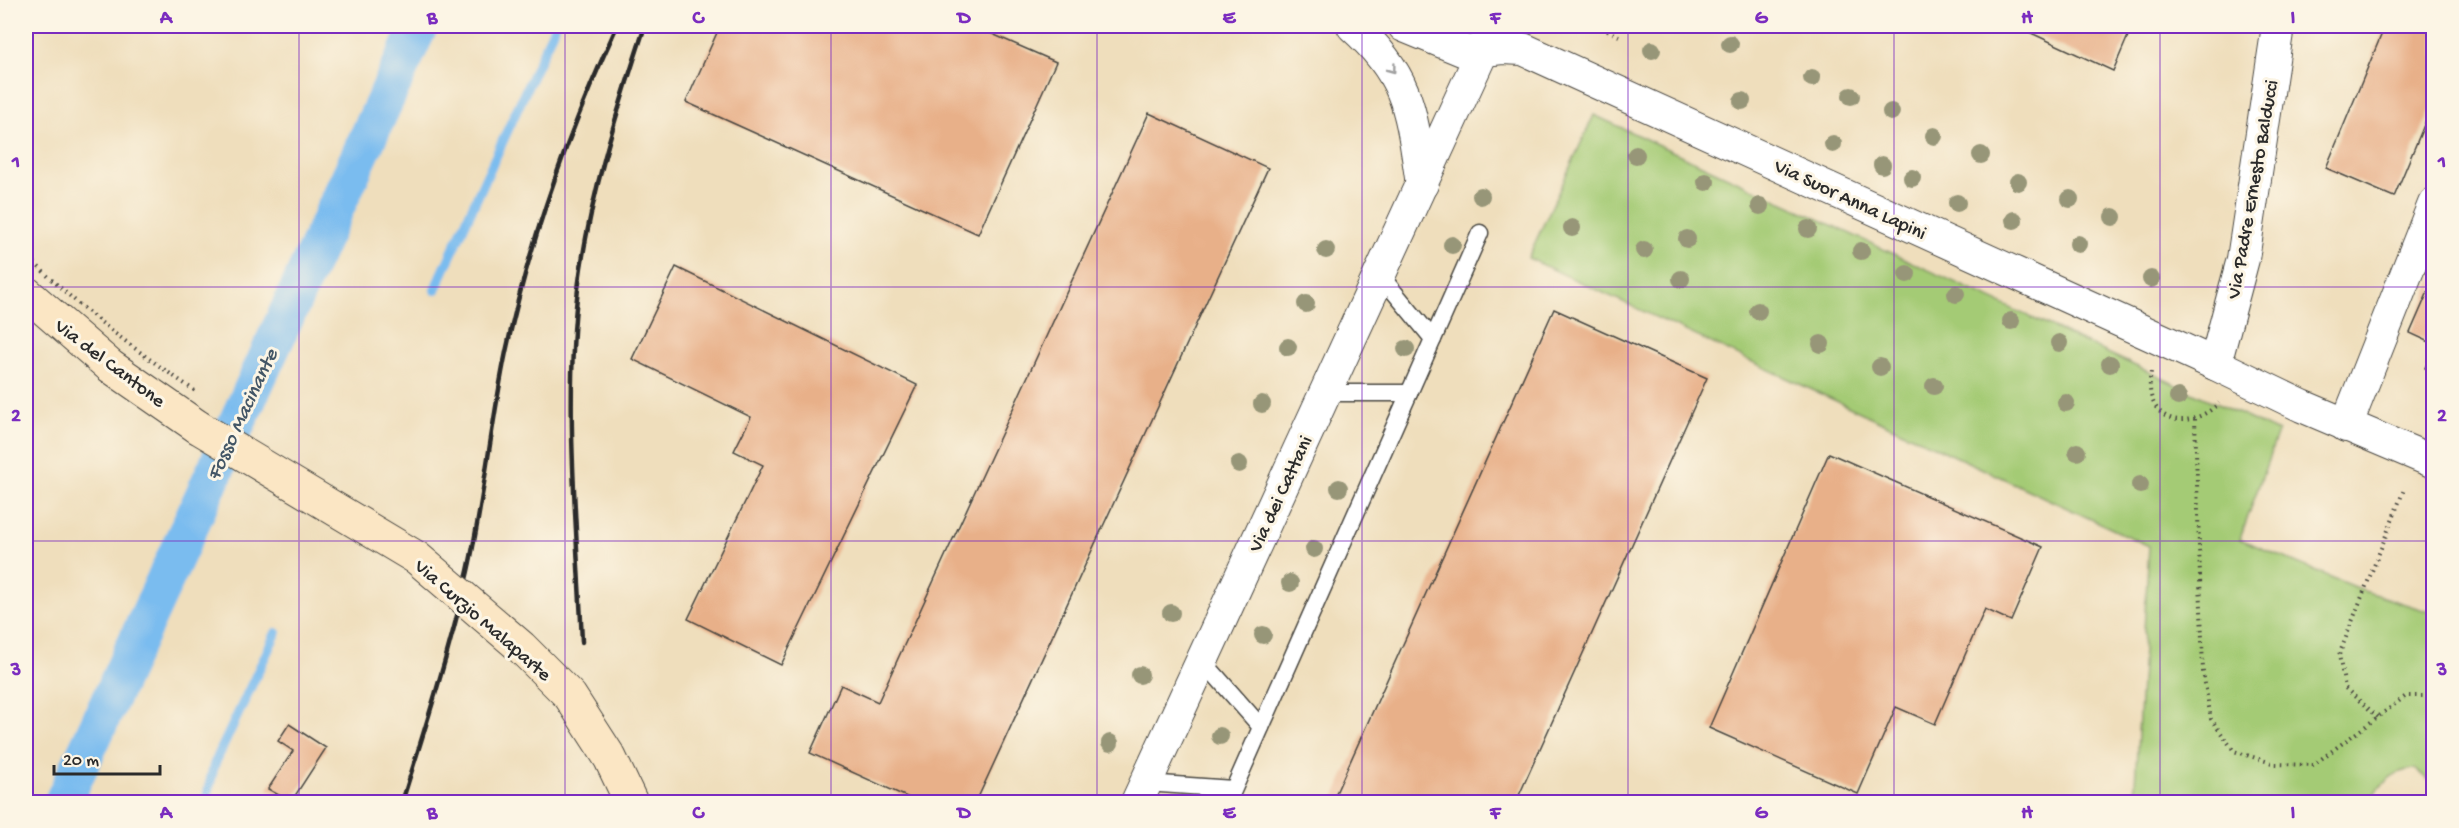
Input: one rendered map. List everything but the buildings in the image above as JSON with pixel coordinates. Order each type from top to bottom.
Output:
[{"type":"street","points":[[1353,26],[1382,56],[1398,78],[1412,117],[1422,184]]},
{"type":"street","points":[[1404,26],[1467,52],[1488,39]]},
{"type":"street","name":"Via Padre Ernesto Balducci","points":[[2215,364],[2243,259],[2278,26]]},
{"type":"street","name":"Via dei Cattani","points":[[1141,793],[1488,39]]},
{"type":"street","name":"Via Suor Anna Lapini","points":[[1488,39],[1534,54],[2215,364]]},
{"type":"street","points":[[2346,426],[2430,221]]},
{"type":"street","name":"Via del Cantone","points":[[26,294],[110,366],[198,427]]},
{"type":"street","points":[[2215,364],[2346,426],[2433,462]]},
{"type":"street","name":"Via Curzio Malaparte","points":[[198,427],[417,558],[503,631],[570,696],[610,758],[631,802]]},
{"type":"lane","points":[[1141,793],[1230,796],[1480,233]]},
{"type":"lane","points":[[1380,275],[1433,339]]},
{"type":"lane","points":[[1325,393],[1409,393]]},
{"type":"lane","points":[[1202,660],[1261,727]]},
{"type":"path","points":[[1596,26],[1619,36]]},
{"type":"path","points":[[2152,366],[2149,396],[2155,407],[2165,416],[2180,421],[2195,419],[2223,398]]},
{"type":"path","points":[[2195,419],[2203,672],[2211,719],[2234,751],[2275,764],[2313,765],[2406,696],[2424,696],[2433,702]]},
{"type":"path","points":[[2378,717],[2345,688],[2339,655],[2408,481]]},
{"type":"green space","points":[[1594,115],[2278,432],[2240,539],[2364,591],[2433,613],[2433,784],[2415,769],[2399,772],[2393,776],[2367,802],[2134,802],[2149,546],[1528,258]]},
{"type":"waterway","name":"Fosso Macinante","points":[[63,802],[419,26]]},
{"type":"waterway","points":[[435,290],[555,26]]},
{"type":"waterway","points":[[206,802],[214,765],[276,633]]},
{"type":"railway","points":[[402,802],[446,658],[468,571],[506,352],[527,268],[567,145],[617,26]]},
{"type":"railway","points":[[582,642],[572,420],[574,332],[578,289],[597,189],[614,123],[645,26]]}]
